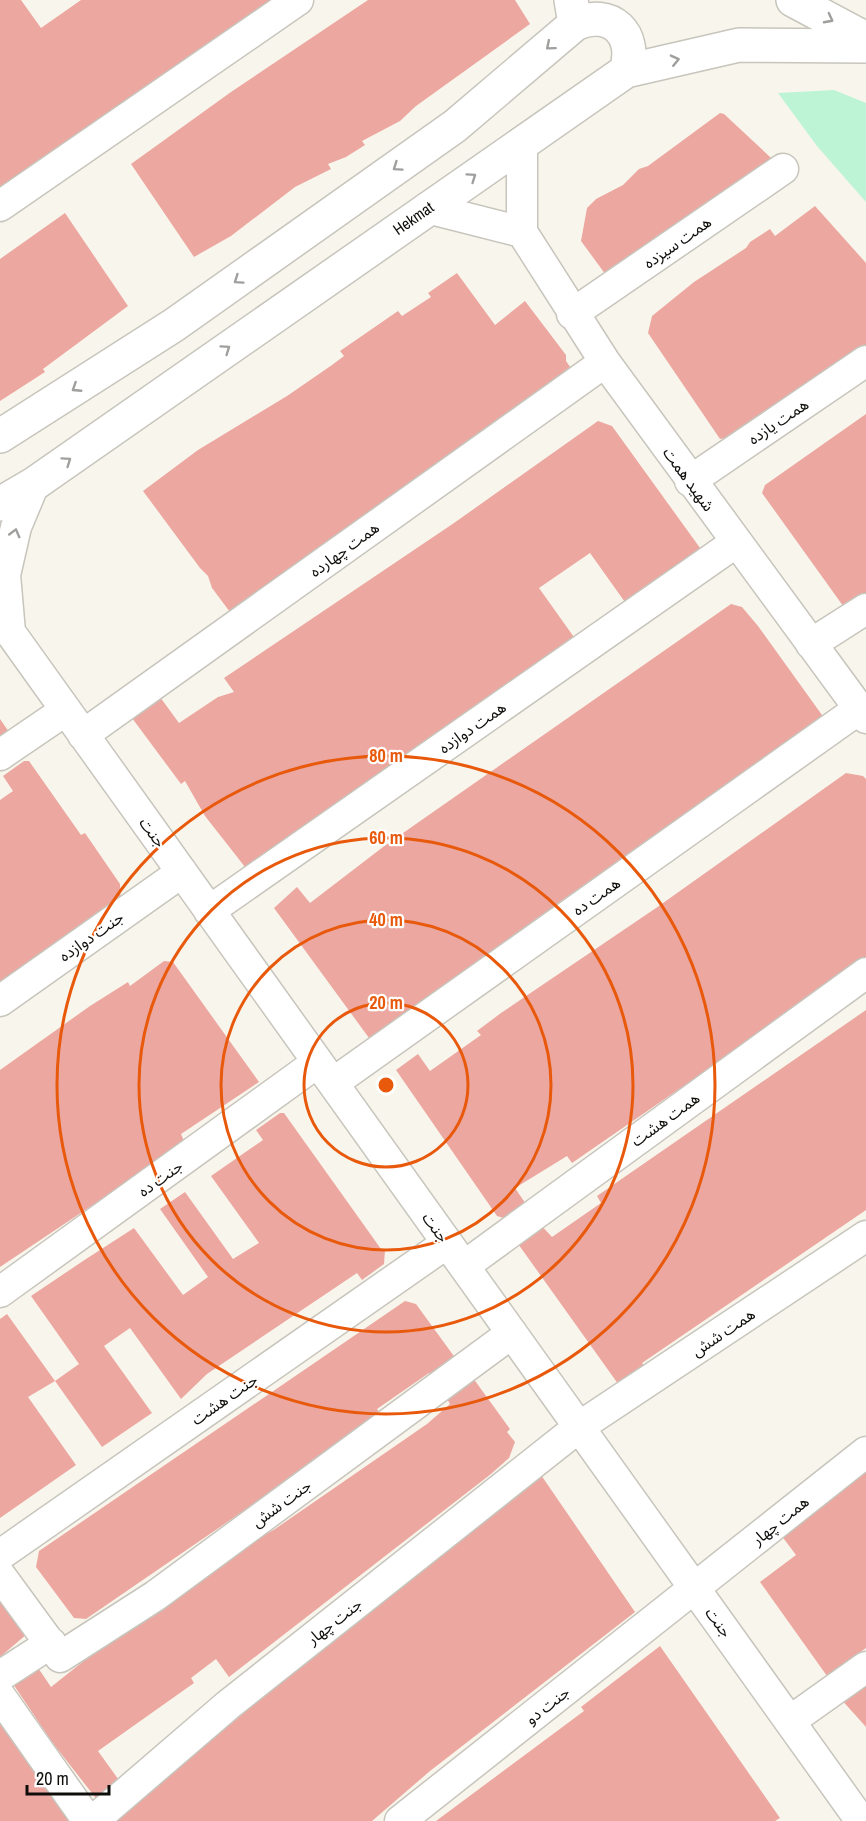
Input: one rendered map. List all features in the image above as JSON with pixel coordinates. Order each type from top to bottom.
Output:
[{"type":"main road","points":[[793,0],[866,39]]},
{"type":"main road","points":[[2,434],[174,325],[445,133],[573,12],[597,18],[618,27],[630,47],[626,71]]},
{"type":"main road","name":"Hekmat","points":[[0,504],[34,484],[626,71],[739,45],[866,46]]},
{"type":"street","points":[[0,206],[298,0]]},
{"type":"street","points":[[427,208],[522,232],[522,142]]},
{"type":"street","name":"همت سیزده","points":[[572,314],[783,169]]},
{"type":"street","name":"شهید همت","points":[[522,232],[572,314],[605,362],[735,543],[863,714]]},
{"type":"street","name":"همت یازده","points":[[690,481],[866,361]]},
{"type":"street","name":"همت چهارده","points":[[83,735],[605,362]]},
{"type":"street","points":[[5,630],[5,575],[16,527],[34,484]]},
{"type":"street","name":"همت دوازده","points":[[209,911],[735,543]]},
{"type":"street","points":[[811,644],[866,609]]},
{"type":"street","name":"جنت","points":[[5,630],[66,710],[861,1821]]},
{"type":"street","points":[[0,755],[66,710]]},
{"type":"street","name":"همت ده","points":[[325,1072],[863,714]]},
{"type":"street","name":"جنت دوازده","points":[[0,1001],[182,872]]},
{"type":"street","name":"همت هشت","points":[[455,1254],[866,973]]},
{"type":"street","name":"جنت ده","points":[[0,1292],[325,1072]]},
{"type":"street","name":"همت شش","points":[[579,1427],[866,1236]]},
{"type":"street","name":"جنت هشت","points":[[0,1555],[455,1254]]},
{"type":"street","name":"جنت شش","points":[[51,1643],[60,1657],[155,1596],[512,1333]]},
{"type":"street","name":"جنت چهار","points":[[93,1821],[228,1705],[579,1427]]},
{"type":"street","name":"همت چهار","points":[[695,1588],[866,1452]]},
{"type":"street","points":[[0,1575],[51,1643],[0,1676]]},
{"type":"street","name":"جنت دو","points":[[400,1821],[695,1588]]},
{"type":"street","points":[[790,1721],[866,1667]]},
{"type":"street","points":[[0,1696],[88,1821]]},
{"type":"green space","points":[[834,90],[866,103],[866,202],[817,146],[778,93]]},
{"type":"building","points":[[0,0],[21,0],[41,28],[81,0],[294,0],[0,207]]},
{"type":"building","points":[[368,0],[515,0],[530,24],[416,106],[400,121],[362,141],[365,145],[346,157],[328,164],[331,169],[295,187],[231,236],[194,257],[131,164],[231,92]]},
{"type":"building","points":[[720,113],[724,114],[783,169],[614,286],[581,241],[587,208],[596,199],[623,185],[639,169],[648,166]]},
{"type":"building","points":[[815,206],[866,263],[866,365],[730,446],[725,438],[720,439],[648,333],[652,316],[694,282],[746,248],[750,242],[770,229],[775,236]]},
{"type":"building","points":[[65,213],[128,306],[43,369],[45,372],[0,401],[0,259]]},
{"type":"building","points":[[457,273],[495,325],[525,301],[566,355],[566,361],[575,374],[239,624],[212,588],[208,576],[143,491],[198,450],[287,396],[332,365],[344,356],[340,351],[398,311],[402,316],[431,297],[428,293]]},
{"type":"building","points":[[866,414],[866,614],[851,617],[762,493],[765,485]]},
{"type":"building","points":[[598,421],[612,426],[708,559],[637,619],[590,553],[539,588],[586,654],[263,890],[205,816],[185,781],[181,784],[132,718],[160,697],[179,723],[218,697],[234,692],[224,678],[454,523]]},
{"type":"building","points":[[731,604],[742,607],[758,626],[827,722],[380,1053],[274,908],[297,887],[310,903],[383,847]]},
{"type":"building","points":[[0,719],[16,742],[0,758]]},
{"type":"building","points":[[24,761],[29,761],[81,835],[85,833],[120,884],[121,907],[0,991],[0,800],[13,791],[3,776]]},
{"type":"building","points":[[846,773],[863,776],[866,779],[866,960],[572,1163],[567,1156],[515,1188],[528,1207],[510,1220],[497,1216],[396,1070],[418,1054],[430,1071],[481,1035],[477,1031],[501,1013],[656,908]]},
{"type":"building","points":[[164,961],[173,962],[259,1082],[181,1134],[184,1141],[136,1176],[0,1267],[0,1070],[90,1006],[128,982],[130,986]]},
{"type":"building","points":[[866,1010],[866,1210],[642,1363],[647,1370],[621,1388],[516,1241],[538,1222],[552,1237],[601,1203],[597,1196]]},
{"type":"building","points":[[280,1113],[284,1113],[381,1249],[385,1250],[384,1264],[362,1280],[357,1273],[207,1374],[181,1399],[130,1328],[104,1346],[152,1413],[102,1447],[55,1381],[79,1364],[31,1296],[134,1228],[183,1295],[208,1277],[160,1209],[185,1192],[233,1259],[259,1243],[211,1176],[263,1140],[256,1130]]},
{"type":"building","points":[[405,1301],[416,1304],[456,1359],[435,1384],[429,1373],[377,1409],[382,1416],[86,1619],[74,1618],[36,1567],[39,1551]]},
{"type":"building","points":[[7,1314],[55,1381],[28,1397],[76,1465],[0,1518],[0,1319]]},
{"type":"building","points":[[473,1378],[510,1429],[507,1432],[515,1442],[509,1458],[229,1677],[216,1659],[191,1678],[194,1683],[98,1751],[126,1790],[102,1806],[52,1742],[7,1675],[30,1656],[51,1687],[85,1660],[224,1564],[247,1545],[275,1529],[427,1424],[450,1404],[446,1397]]},
{"type":"building","points":[[866,1467],[866,1648],[827,1676],[760,1582],[796,1555],[778,1531]]},
{"type":"building","points":[[541,1475],[635,1612],[430,1771],[372,1821],[115,1821],[257,1702]]},
{"type":"building","points":[[0,1596],[27,1634],[0,1657]]},
{"type":"building","points":[[660,1646],[780,1818],[775,1821],[436,1821],[584,1711],[581,1707]]},
{"type":"building","points":[[866,1678],[866,1727],[840,1698]]},
{"type":"building","points":[[0,1719],[75,1821],[0,1821]]}]
